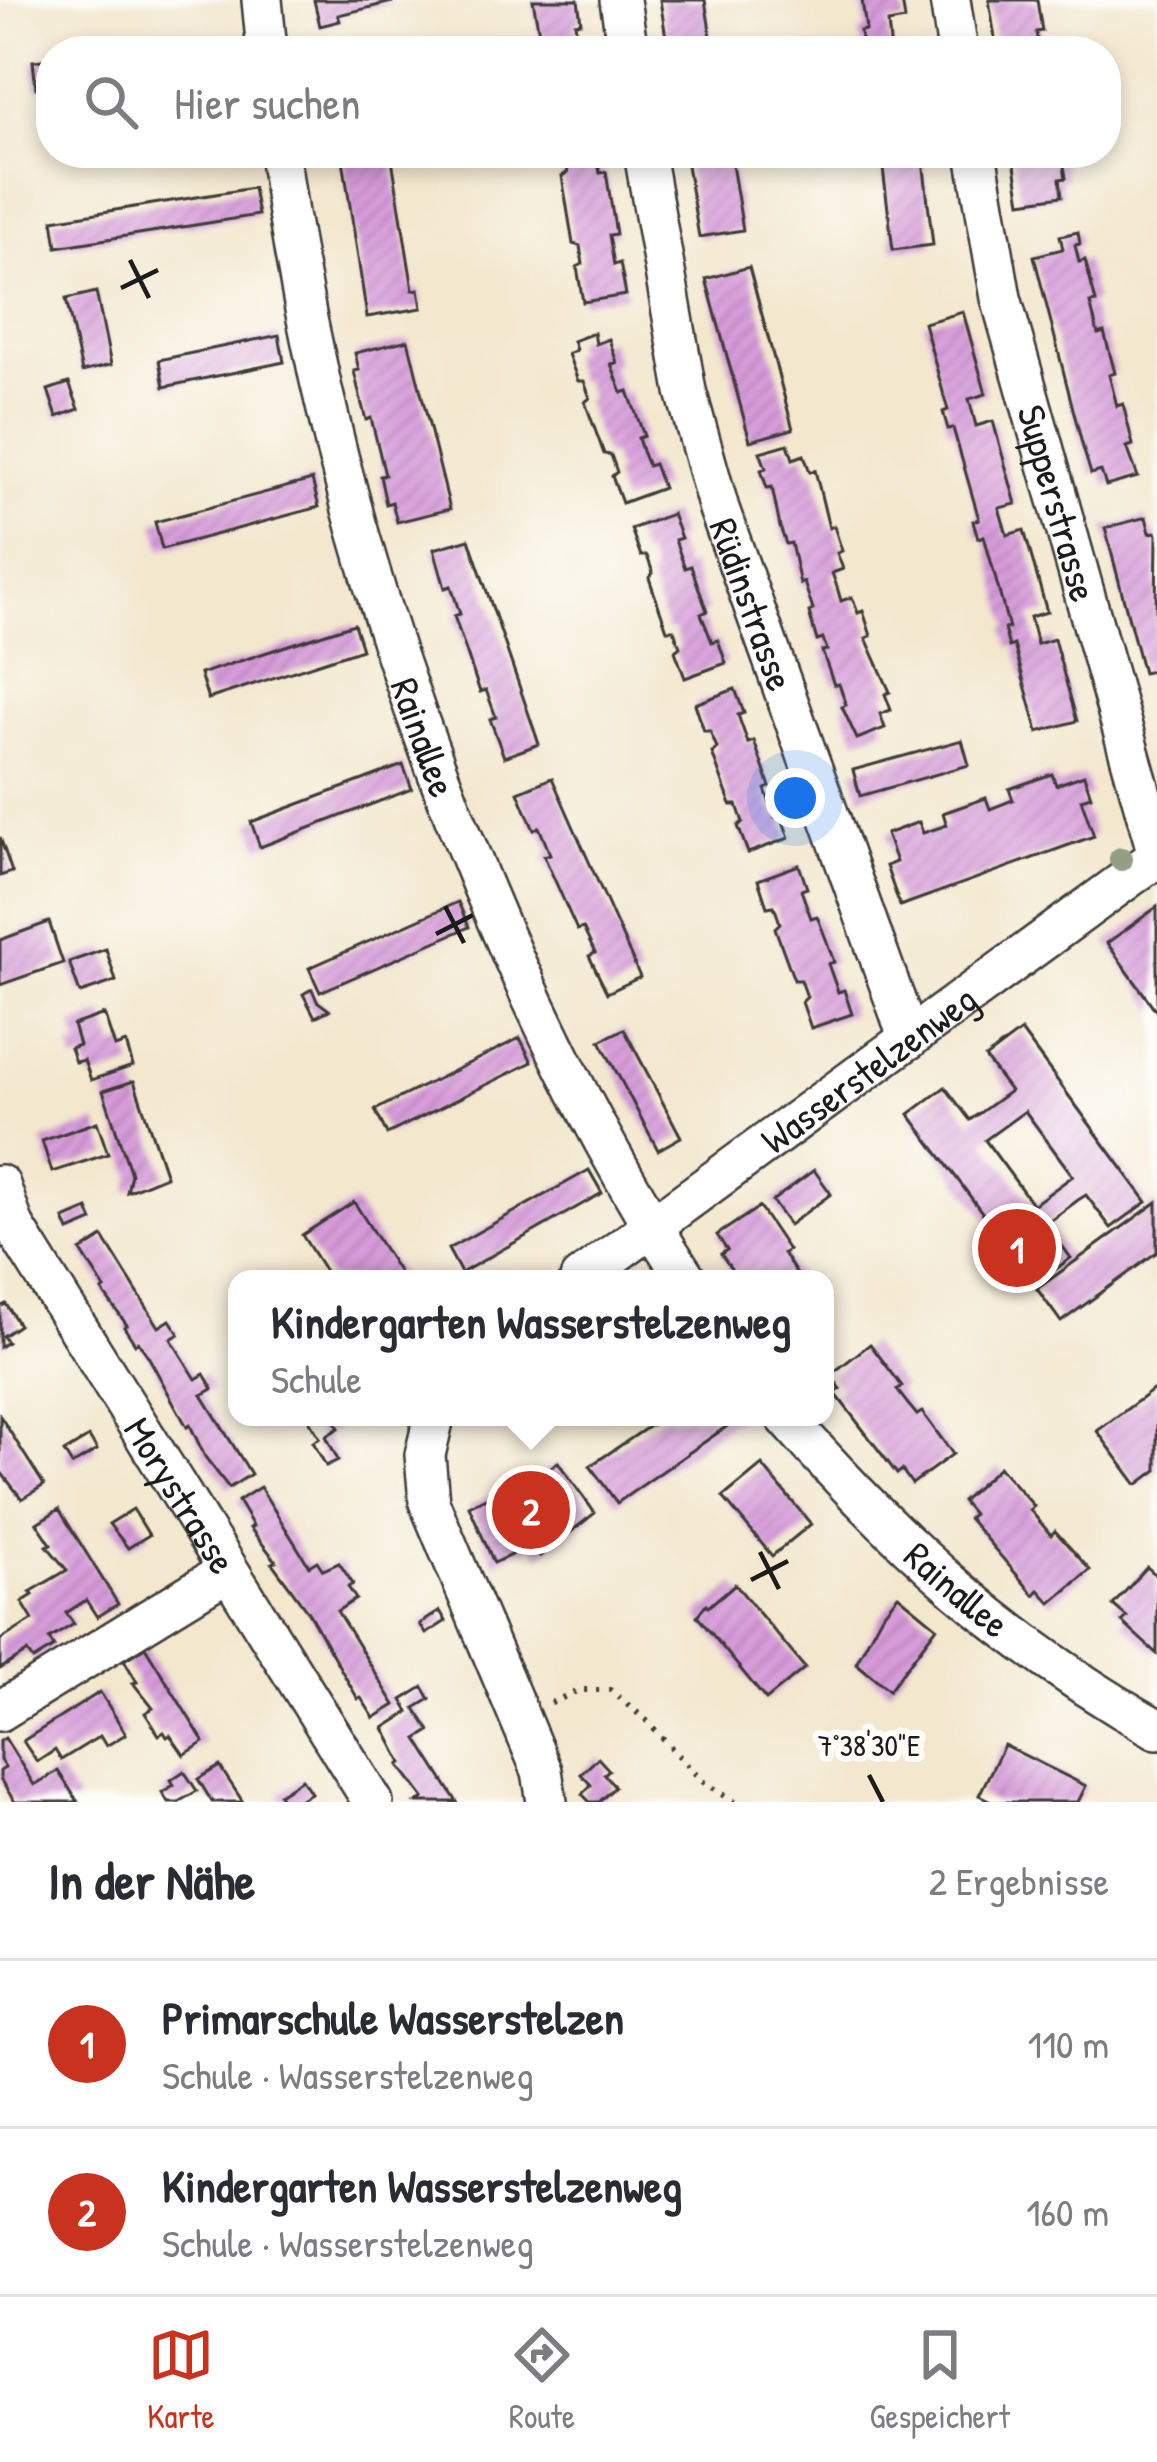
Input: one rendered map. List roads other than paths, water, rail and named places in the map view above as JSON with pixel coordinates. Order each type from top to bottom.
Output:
[{"type":"street","points":[[262,0],[265,36]]},
{"type":"street","points":[[620,0],[626,36]]},
{"type":"street","points":[[950,0],[956,36]]},
{"type":"street","name":"Rainallee","points":[[282,168],[318,386],[360,546],[451,810],[513,958],[592,1122],[680,1270]]},
{"type":"street","name":"Rüdinstrasse","points":[[647,168],[686,391],[719,509],[909,1039]]},
{"type":"street","name":"Supperstrasse","points":[[978,168],[1000,298],[1157,854]]},
{"type":"street","name":"Wasserstelzenweg","points":[[593,1270],[1157,854]]},
{"type":"street","name":"Morystrasse","points":[[0,1185],[7,1228],[373,1802]]},
{"type":"street","points":[[432,1426],[425,1455],[429,1502],[542,1771],[547,1802]]},
{"type":"street","name":"Rainallee","points":[[794,1426],[933,1571],[1037,1652],[1157,1729]]},
{"type":"street","points":[[0,1711],[226,1572]]},
{"type":"place","name":"Primarschule Wasserstelzen","points":[[1017,1248]]},
{"type":"place","name":"Kindergarten Wasserstelzenweg","points":[[531,1510]]}]
